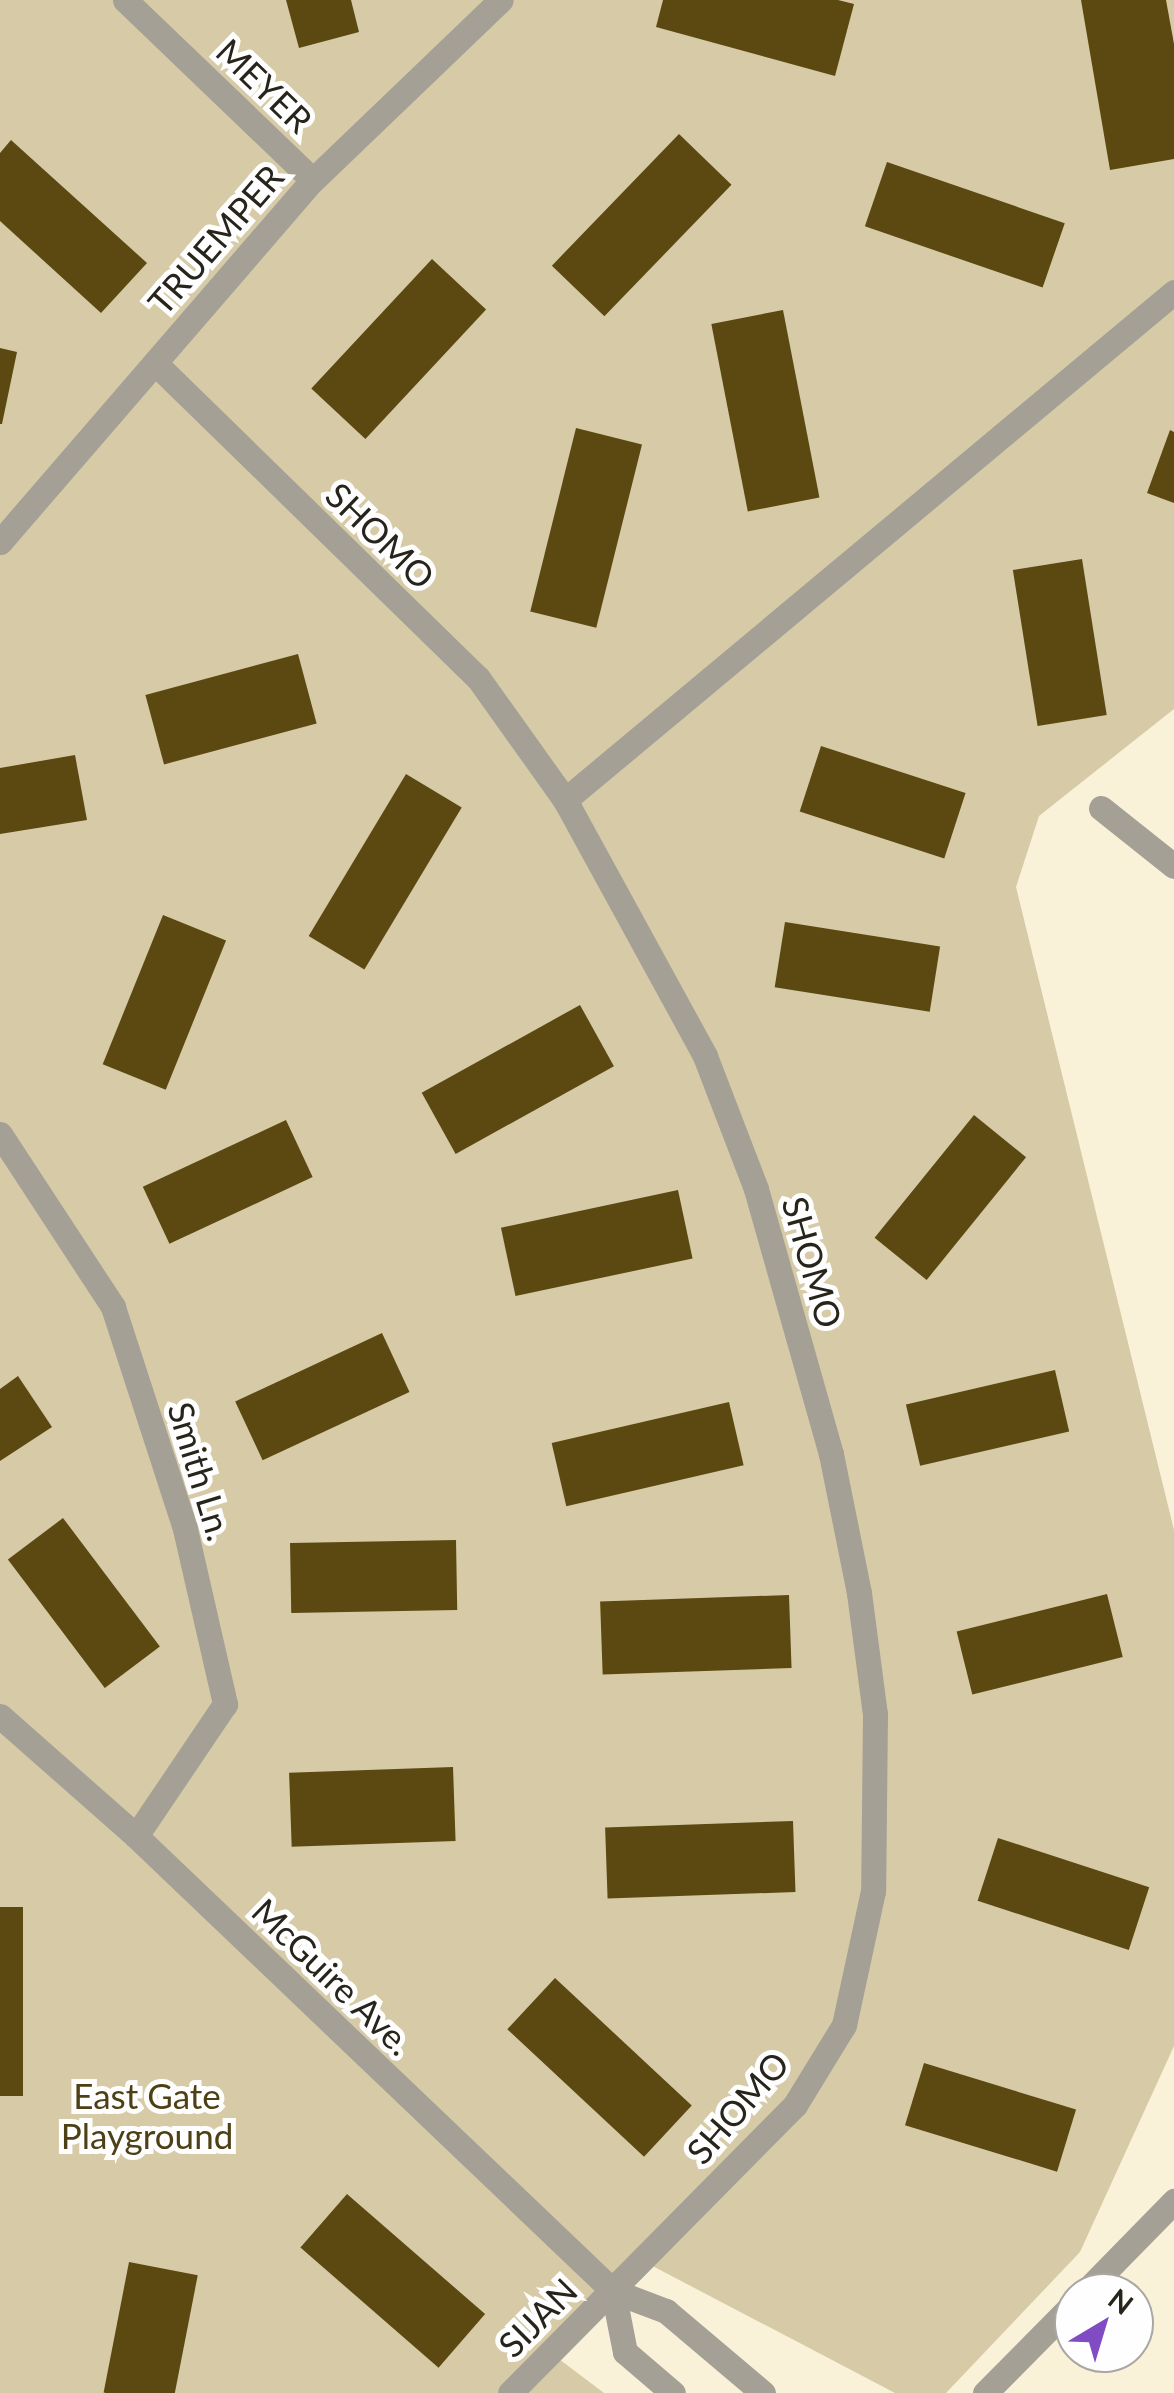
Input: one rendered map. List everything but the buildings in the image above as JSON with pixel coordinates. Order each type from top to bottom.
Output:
[{"type":"street","name":"MEYER","points":[[125,0],[313,180]]},
{"type":"street","name":"TRUEMPER","points":[[0,542],[313,180],[502,0]]},
{"type":"street","points":[[564,800],[1174,292]]},
{"type":"street","name":"SHOMO","points":[[155,363],[478,678],[564,800],[705,1056],[756,1189],[832,1454],[874,1714],[873,1891],[844,2025],[794,2106],[613,2291]]},
{"type":"street","points":[[1101,808],[1174,866]]},
{"type":"street","name":"Smith Ln.","points":[[0,1134],[113,1307],[185,1529],[225,1704],[136,1836]]},
{"type":"street","name":"McGuire Ave.","points":[[0,1716],[136,1836],[613,2291],[666,2310],[763,2393]]},
{"type":"street","points":[[1104,2273],[1174,2201]]},
{"type":"street","points":[[613,2291],[624,2352],[673,2393]]},
{"type":"street","name":"SIJAN","points":[[510,2393],[613,2291]]},
{"type":"street","points":[[986,2393],[1054,2323]]},
{"type":"green space","name":"East Gate Playground","points":[[0,0],[1174,0],[1174,709],[1039,816],[1016,887],[1174,1530],[1174,2046],[1080,2252],[1060,2273],[1054,2273],[1054,2279],[946,2393],[895,2393],[643,2261],[551,2353],[604,2393],[0,2393]]}]
